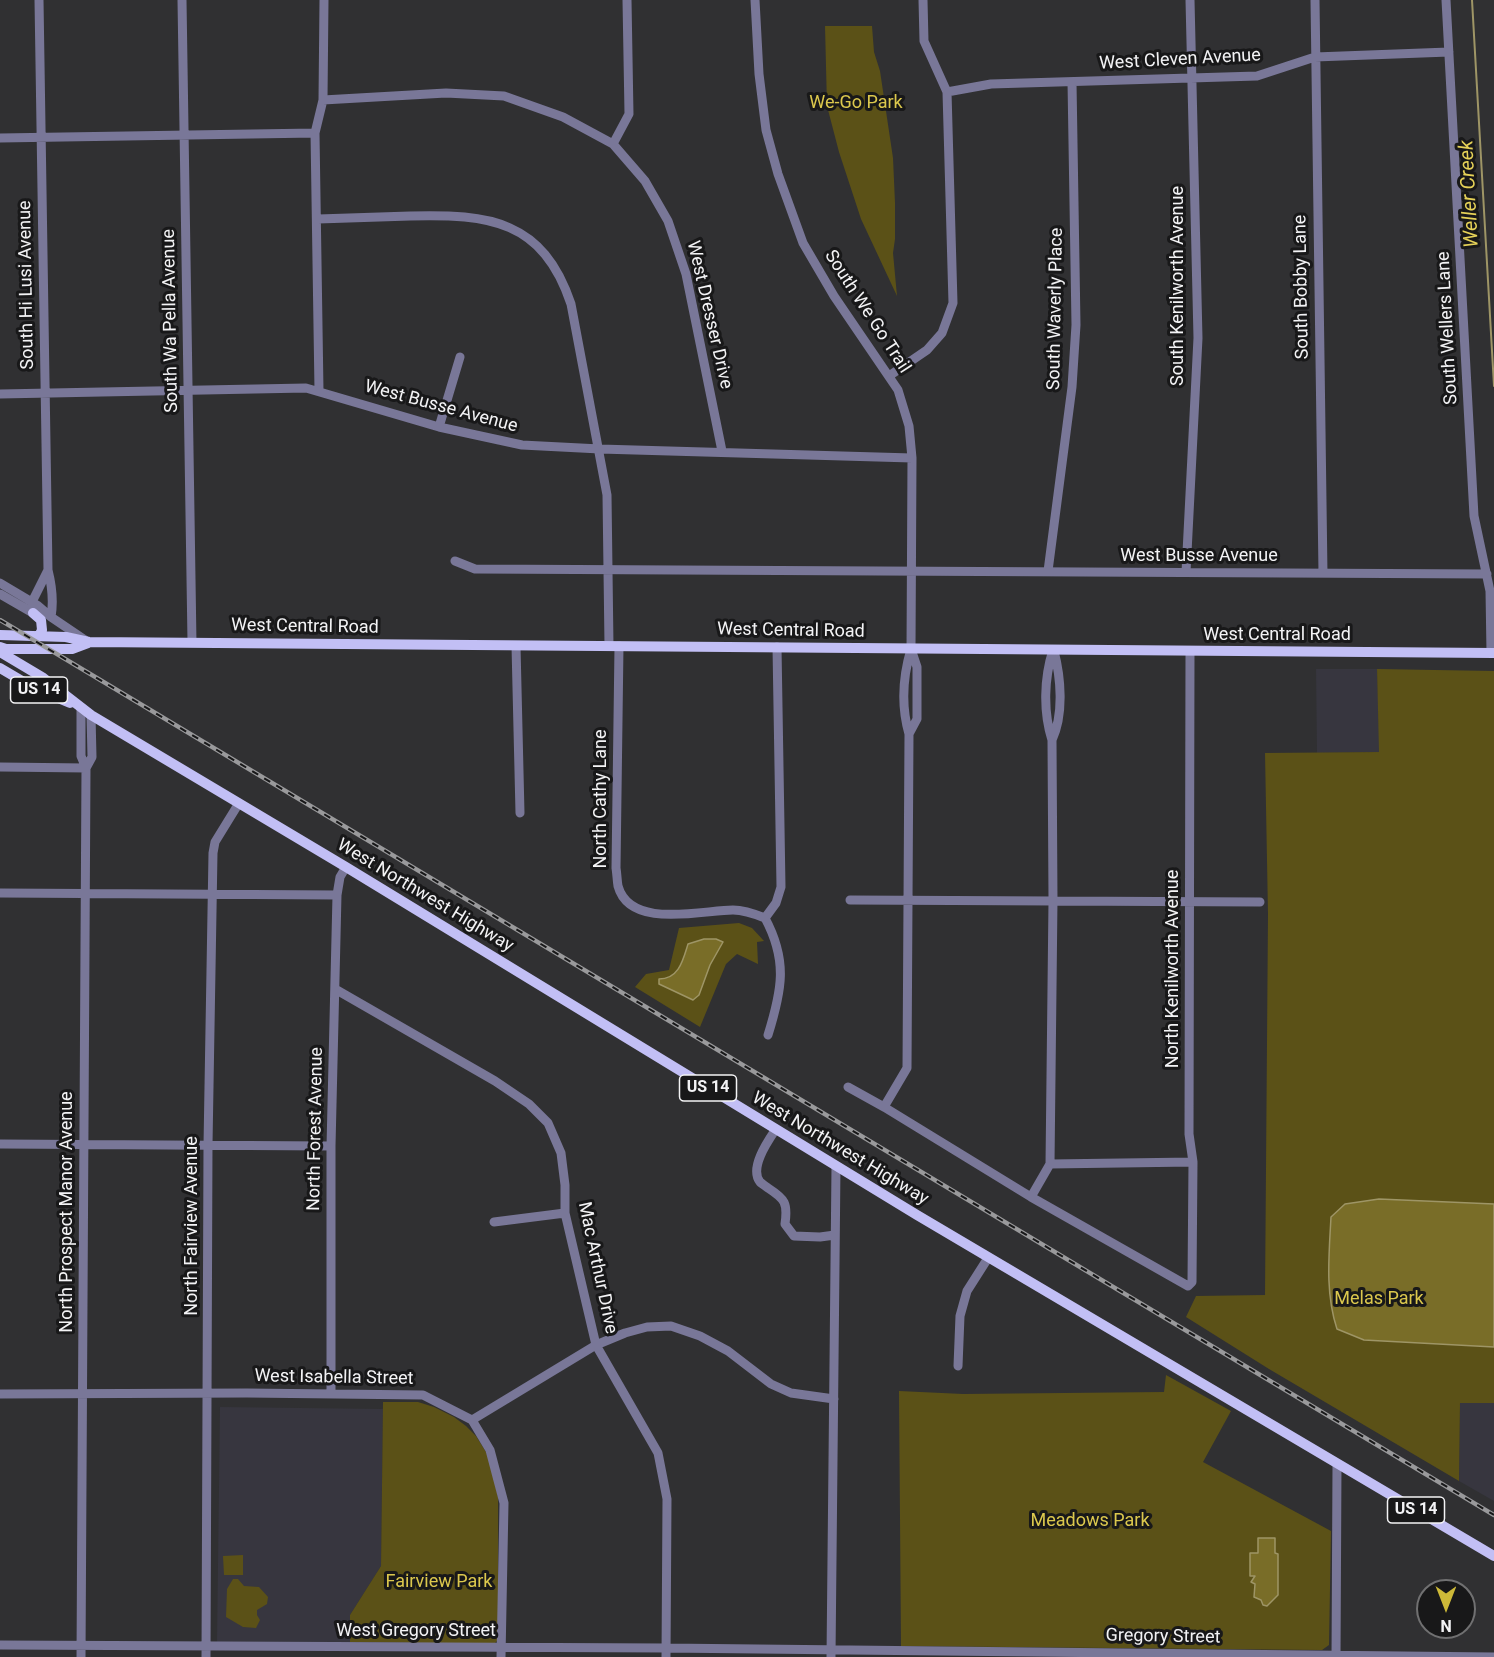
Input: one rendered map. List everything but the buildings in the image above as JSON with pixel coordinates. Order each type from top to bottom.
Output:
[{"type":"main road","points":[[32,608],[41,620],[42,630],[39,636]]},
{"type":"main road","name":"West Central Road","points":[[0,636],[66,637],[88,642],[1493,653]]},
{"type":"main road","name":"West Central Road","points":[[0,647],[6,649],[72,649],[88,642]]},
{"type":"main road","points":[[24,666],[23,656],[30,649]]},
{"type":"main road","name":"West Northwest Highway","points":[[0,652],[42,677],[91,715],[346,867],[988,1258],[1337,1464]]},
{"type":"main road","name":"West Northwest Highway","points":[[0,668],[34,688],[81,708]]},
{"type":"main road","name":"US 14","points":[[1337,1464],[1494,1556]]},
{"type":"street","name":"South Hi Lusi Avenue","points":[[39,0],[48,570],[53,606],[51,617]]},
{"type":"street","name":"South Wa Pella Avenue","points":[[182,0],[192,642]]},
{"type":"street","points":[[320,391],[315,133],[323,100],[324,0]]},
{"type":"street","points":[[613,144],[629,114],[627,0]]},
{"type":"street","name":"South We Go Trail","points":[[755,0],[759,74],[766,130],[778,174],[803,243],[834,296],[898,390],[909,426],[912,458],[911,649],[906,667],[904,714],[909,734],[907,1068],[884,1107]]},
{"type":"street","points":[[889,376],[927,350],[942,333],[953,303],[947,92],[924,41],[923,0]]},
{"type":"street","name":"South Kenilworth Avenue","points":[[1186,572],[1198,338],[1190,0]]},
{"type":"street","name":"South Bobby Lane","points":[[1315,0],[1323,573]]},
{"type":"street","name":"South Wellers Lane","points":[[1446,0],[1474,516],[1490,591],[1493,653]]},
{"type":"street","name":"West Cleven Avenue","points":[[947,92],[991,84],[1257,76],[1315,57],[1449,52]]},
{"type":"street","name":"South Waverly Place","points":[[1048,572],[1072,387],[1076,325],[1072,82]]},
{"type":"street","name":"West Dresser Drive","points":[[323,100],[446,93],[504,96],[563,117],[613,144],[645,181],[668,221],[686,274],[722,451]]},
{"type":"street","points":[[0,138],[315,133]]},
{"type":"street","name":"North Cathy Lane","points":[[318,219],[431,216],[470,217],[497,222],[517,231],[533,242],[554,264],[564,281],[571,304],[607,495],[608,570],[614,646],[618,888],[626,900],[633,905],[665,915],[681,916],[733,910],[749,912],[765,918]]},
{"type":"street","points":[[440,427],[460,357]]},
{"type":"street","name":"West Busse Avenue","points":[[0,394],[306,388],[440,427],[522,445],[912,458]]},
{"type":"street","name":"West Busse Avenue","points":[[455,561],[475,569],[1487,574]]},
{"type":"street","name":"South Hi Lusi Avenue","points":[[32,608],[48,570]]},
{"type":"street","points":[[0,583],[32,608]]},
{"type":"street","points":[[0,594],[51,617],[88,642]]},
{"type":"street","points":[[516,646],[520,813]]},
{"type":"street","points":[[768,1035],[780,999],[781,980],[775,937],[765,918],[776,903],[782,887],[777,647]]},
{"type":"street","points":[[848,1087],[1031,1197],[1050,1164],[1052,740],[1059,725],[1058,668],[1053,650]]},
{"type":"street","name":"North Kenilworth Avenue","points":[[1031,1197],[1188,1286],[1192,1282],[1193,1162],[1189,1134],[1190,651]]},
{"type":"street","name":"North Prospect Manor Avenue","points":[[81,708],[81,756],[86,768],[81,1657]]},
{"type":"street","name":"North Prospect Manor Avenue","points":[[86,768],[92,757],[91,715]]},
{"type":"street","points":[[0,767],[86,768]]},
{"type":"street","name":"North Fairview Avenue","points":[[206,1657],[211,894],[214,847],[239,803]]},
{"type":"street","name":"North Forest Avenue","points":[[331,1394],[331,1146],[337,895],[340,877],[346,867]]},
{"type":"street","points":[[0,892],[337,895]]},
{"type":"street","points":[[850,900],[1260,902]]},
{"type":"street","name":"Mac Arthur Drive","points":[[335,989],[495,1081],[529,1104],[548,1123],[561,1154],[565,1185],[565,1214],[596,1345],[658,1453],[667,1499],[666,1652]]},
{"type":"street","points":[[776,1129],[759,1155],[758,1176],[761,1183],[780,1195],[785,1203],[787,1209],[785,1224],[794,1236],[836,1235]]},
{"type":"street","points":[[0,1144],[331,1146]]},
{"type":"street","points":[[1050,1164],[1193,1162]]},
{"type":"street","points":[[831,1654],[836,1166]]},
{"type":"street","points":[[494,1222],[565,1214]]},
{"type":"street","points":[[958,1366],[960,1316],[967,1291],[988,1258]]},
{"type":"street","points":[[501,1652],[504,1503],[490,1450],[472,1420],[596,1345],[647,1327],[671,1326],[700,1336],[728,1351],[751,1370],[790,1393],[834,1400]]},
{"type":"street","name":"West Isabella Street","points":[[0,1394],[423,1395],[472,1420]]},
{"type":"street","points":[[1336,1656],[1337,1464]]},
{"type":"street","name":"West Gregory Street","points":[[0,1645],[206,1647],[330,1652],[831,1654]]},
{"type":"street","name":"Gregory Street","points":[[831,1654],[1494,1657]]},
{"type":"shaded area","points":[[1316,669],[1377,669],[1380,752],[1317,753]]},
{"type":"shaded area","points":[[704,939],[716,939],[723,942],[710,965],[699,995],[693,1000],[659,984],[659,979],[676,972],[688,944]]},
{"type":"shaded area","points":[[1379,1199],[1494,1204],[1494,1347],[1364,1340],[1337,1329],[1329,1288],[1331,1217],[1345,1204]]},
{"type":"shaded area","points":[[1460,1403],[1494,1403],[1494,1501],[1459,1481]]},
{"type":"shaded area","points":[[220,1407],[383,1409],[381,1566],[350,1615],[350,1642],[217,1642]]},
{"type":"shaded area","points":[[1258,1538],[1275,1538],[1275,1553],[1278,1554],[1278,1595],[1267,1606],[1254,1597],[1255,1584],[1251,1582],[1255,1576],[1250,1576],[1250,1553],[1258,1553]]},
{"type":"green space","name":"We-Go Park","points":[[825,26],[872,26],[874,52],[880,71],[893,158],[895,239],[893,253],[897,296],[861,219],[839,152],[827,106]]},
{"type":"green space","name":"Melas Park","points":[[1377,669],[1494,671],[1494,1403],[1460,1403],[1459,1481],[1269,1369],[1186,1317],[1196,1296],[1265,1295],[1268,914],[1265,753],[1379,752]]},
{"type":"green space","points":[[739,923],[752,928],[764,941],[757,942],[758,964],[737,954],[726,964],[700,1027],[635,987],[646,974],[669,970],[679,928]]},
{"type":"green space","name":"Meadows Park","points":[[1166,1375],[1231,1411],[1203,1462],[1331,1531],[1329,1645],[1322,1650],[901,1646],[899,1391],[963,1394],[1164,1392]]},
{"type":"green space","name":"Fairview Park","points":[[383,1402],[418,1402],[454,1417],[476,1436],[490,1460],[498,1497],[498,1640],[494,1644],[350,1642],[350,1615],[381,1566]]},
{"type":"green space","points":[[243,1555],[243,1575],[224,1575],[223,1556]]},
{"type":"green space","points":[[233,1579],[238,1579],[244,1586],[259,1587],[268,1597],[267,1604],[257,1610],[260,1620],[256,1628],[243,1627],[226,1617],[227,1589]]},
{"type":"waterway","name":"Weller Creek","points":[[1472,0],[1494,386]]},
{"type":"railway","points":[[0,620],[1494,1515]]}]
